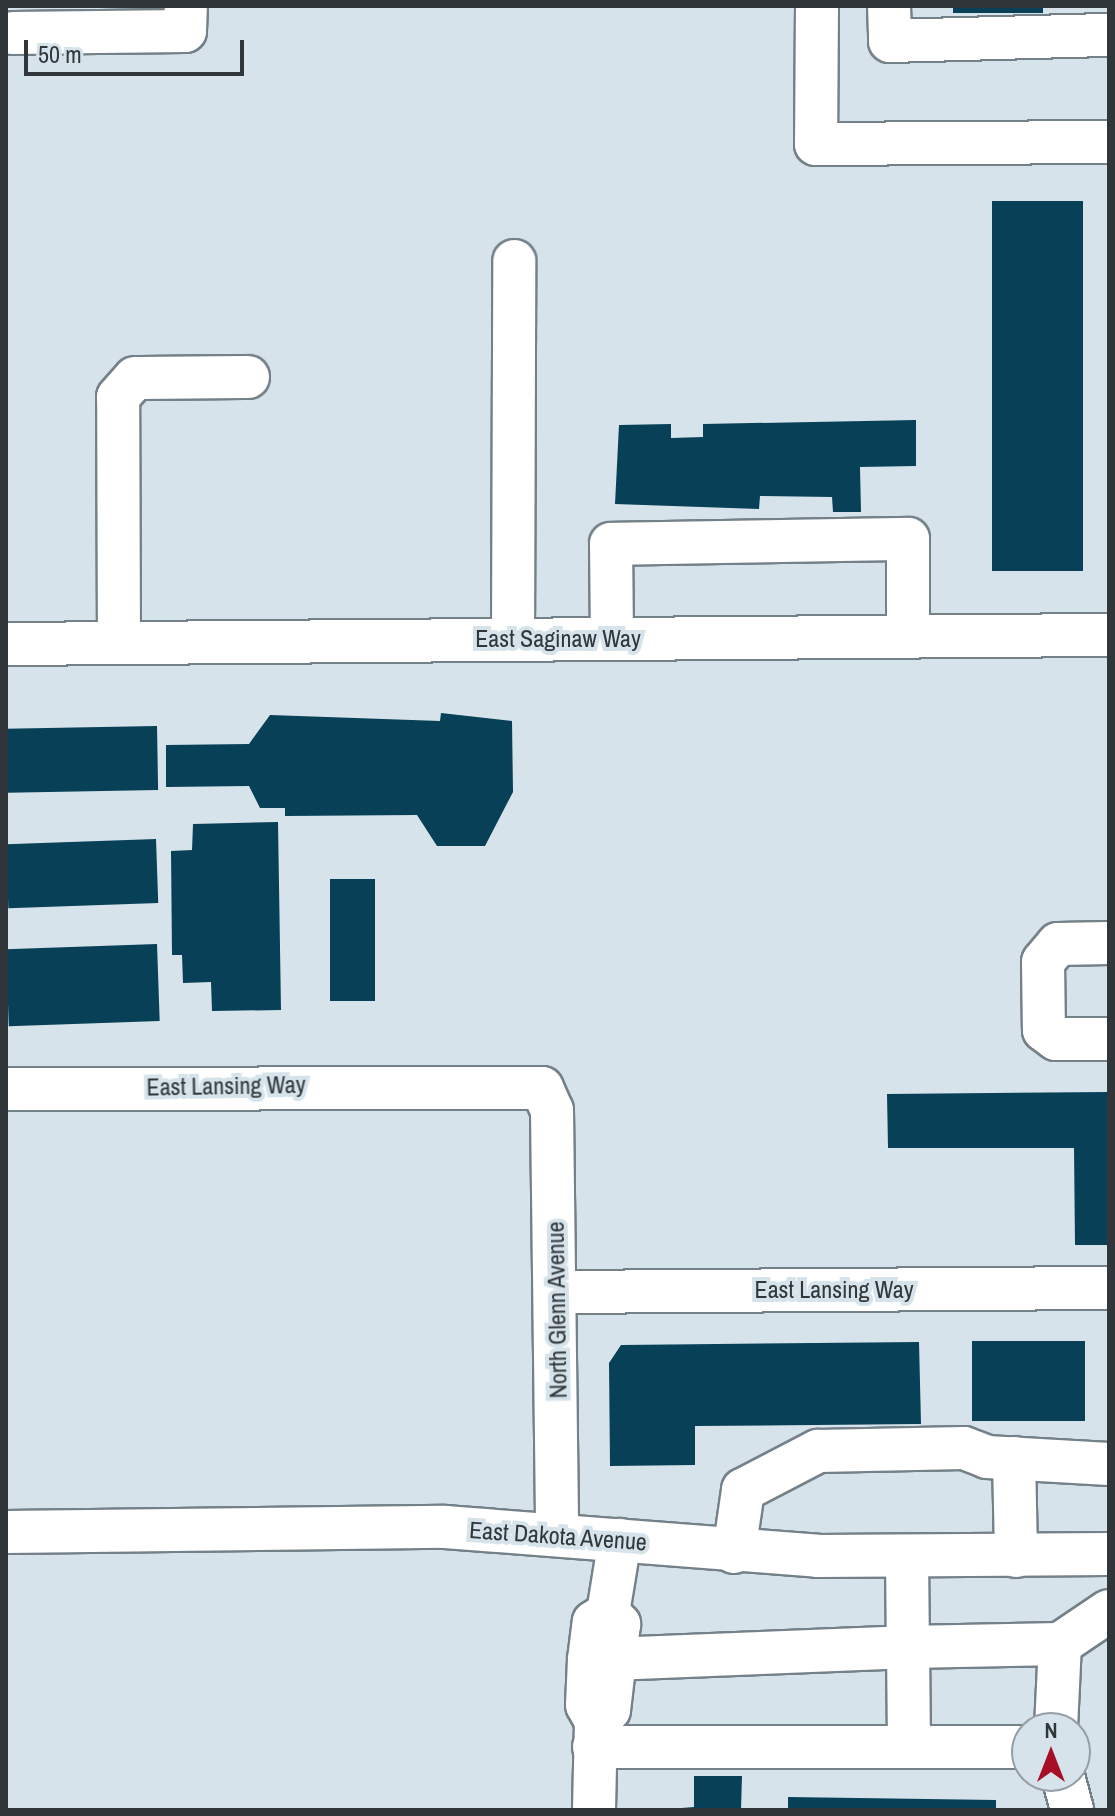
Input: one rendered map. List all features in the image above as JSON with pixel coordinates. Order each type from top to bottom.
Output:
[{"type":"street","points":[[13,33],[185,31],[186,6]]},
{"type":"street","points":[[817,6],[816,144],[1109,142]]},
{"type":"street","points":[[889,6],[890,41],[1109,35]]},
{"type":"street","points":[[513,639],[514,261]]},
{"type":"street","points":[[119,642],[118,397],[135,378],[248,377]]},
{"type":"street","points":[[612,638],[611,544],[908,539],[908,636]]},
{"type":"street","name":"East Saginaw Way","points":[[6,644],[1109,635]]},
{"type":"street","points":[[1109,943],[1058,944],[1043,962],[1044,1030],[1056,1039],[1109,1039]]},
{"type":"street","name":"East Lansing Way","points":[[6,1089],[542,1088]]},
{"type":"street","name":"North Glenn Avenue","points":[[542,1088],[552,1110],[558,1292],[557,1535]]},
{"type":"street","name":"East Lansing Way","points":[[558,1292],[1109,1288]]},
{"type":"street","points":[[734,1552],[743,1490],[818,1451],[964,1448],[1014,1458],[1109,1464]]},
{"type":"street","points":[[1014,1458],[1016,1556]]},
{"type":"street","name":"East Dakota Avenue","points":[[6,1532],[445,1527],[734,1552],[907,1557],[1109,1554]]},
{"type":"street","points":[[594,1810],[595,1734],[609,1710],[602,1659],[619,1624],[608,1613],[620,1540]]},
{"type":"street","points":[[907,1557],[909,1746]]},
{"type":"street","points":[[1058,1712],[1069,1641],[1094,1616],[1109,1611]]},
{"type":"street","points":[[602,1659],[1069,1641]]},
{"type":"street","points":[[595,1734],[1011,1747]]},
{"type":"building","points":[[953,6],[1043,6],[1043,13],[953,13]]},
{"type":"building","points":[[992,201],[1083,201],[1083,571],[992,571]]},
{"type":"building","points":[[916,420],[916,466],[860,467],[861,512],[833,512],[832,497],[760,496],[759,509],[615,504],[619,425],[671,424],[671,438],[703,437],[703,424]]},
{"type":"building","points":[[441,713],[512,721],[513,792],[485,846],[437,846],[417,815],[285,816],[285,808],[260,808],[249,786],[166,787],[166,745],[249,744],[270,715],[440,721]]},
{"type":"building","points":[[157,726],[158,790],[7,793],[6,729]]},
{"type":"building","points":[[278,822],[281,1010],[212,1011],[211,982],[183,983],[182,955],[172,955],[171,851],[192,850],[193,824]]},
{"type":"building","points":[[156,839],[158,903],[8,908],[6,844]]},
{"type":"building","points":[[330,879],[375,879],[375,1001],[330,1001]]},
{"type":"building","points":[[157,944],[160,1021],[9,1026],[6,949]]},
{"type":"building","points":[[1109,1092],[1109,1245],[1075,1245],[1074,1148],[888,1148],[887,1094]]},
{"type":"building","points":[[972,1341],[1085,1341],[1085,1421],[972,1421]]},
{"type":"building","points":[[919,1342],[921,1424],[695,1426],[695,1465],[610,1466],[609,1363],[621,1345]]},
{"type":"building","points":[[694,1776],[742,1776],[741,1810],[657,1810],[694,1807]]},
{"type":"building","points":[[788,1797],[996,1800],[996,1810],[788,1810]]}]
